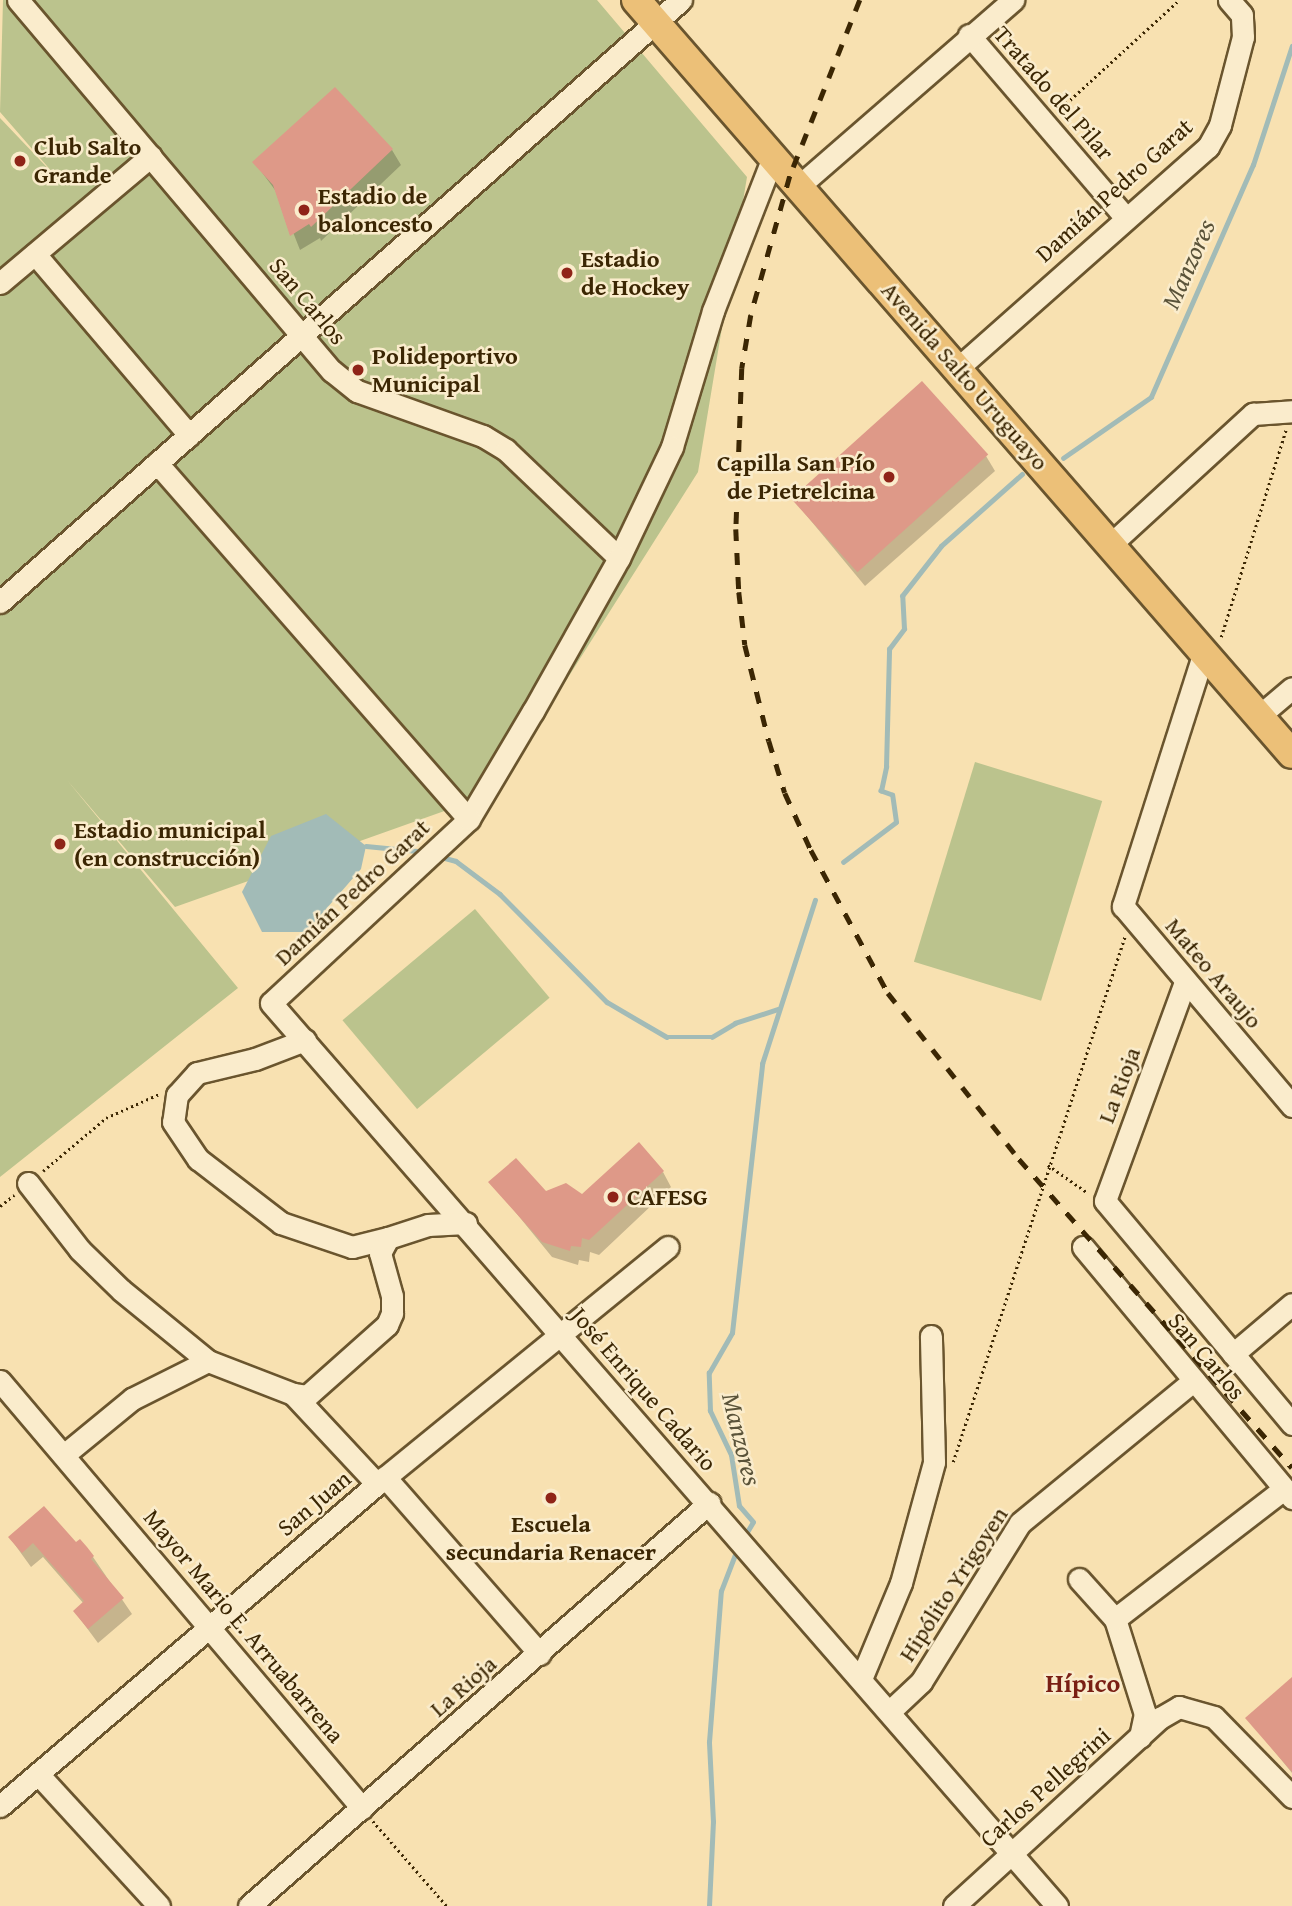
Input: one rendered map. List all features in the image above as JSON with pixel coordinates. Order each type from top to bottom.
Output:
[{"type":"main road","name":"Avenida Salto Uruguayo","points":[[636,0],[1292,754]]},
{"type":"street","name":"San Carlos","points":[[18,0],[332,371],[357,391],[482,436],[506,450],[619,558]]},
{"type":"street","points":[[0,602],[681,0]]},
{"type":"street","points":[[799,186],[969,35],[1013,0]]},
{"type":"street","name":"Damián Pedro Garat","points":[[958,368],[1125,217],[1208,147],[1214,136],[1243,37],[1235,7]]},
{"type":"street","name":"Tratado del Pilar","points":[[969,35],[1125,217]]},
{"type":"street","points":[[0,283],[151,156]]},
{"type":"street","name":"Damián Pedro Garat","points":[[271,1003],[469,819],[619,558],[672,447],[713,311],[773,156]]},
{"type":"street","points":[[35,254],[189,435]]},
{"type":"street","points":[[1111,544],[1253,414],[1292,411]]},
{"type":"street","points":[[157,463],[469,819]]},
{"type":"street","name":"Mateo Araujo","points":[[1209,657],[1123,906],[1292,1106]]},
{"type":"street","points":[[1259,716],[1292,688]]},
{"type":"street","name":"La Rioja","points":[[1107,1207],[1105,1195],[1185,982]]},
{"type":"street","name":"José Enrique Cadario","points":[[271,1003],[466,1223],[1057,1906]]},
{"type":"street","points":[[305,1040],[255,1059],[197,1073],[184,1084],[173,1122],[192,1150],[281,1223],[352,1247],[428,1225],[466,1223]]},
{"type":"street","points":[[29,1183],[80,1250],[208,1361],[293,1394],[307,1396],[387,1325],[392,1296],[380,1253],[388,1238]]},
{"type":"street","name":"San Carlos","points":[[1107,1207],[1292,1424]]},
{"type":"street","name":"San Juan","points":[[0,1806],[381,1481],[668,1247]]},
{"type":"street","name":"San Carlos","points":[[1083,1247],[1288,1493]]},
{"type":"street","points":[[1233,1354],[1292,1304]]},
{"type":"street","points":[[861,1679],[901,1583],[934,1462],[931,1336]]},
{"type":"street","points":[[65,1454],[132,1399],[208,1361]]},
{"type":"street","name":"Hipólito Yrigoyen","points":[[889,1712],[921,1682],[1020,1523],[1194,1380]]},
{"type":"street","name":"Mayor Mario E. Arruabarrena","points":[[0,1381],[65,1454],[362,1808]]},
{"type":"street","points":[[293,1394],[381,1481],[540,1654]]},
{"type":"street","points":[[1079,1579],[1115,1619],[1288,1493]]},
{"type":"street","name":"La Rioja","points":[[248,1906],[540,1654],[709,1503]]},
{"type":"street","name":"Carlos Pellegrini","points":[[954,1906],[1010,1852],[1140,1737],[1145,1714],[1115,1619]]},
{"type":"street","points":[[1140,1737],[1179,1707],[1214,1717],[1292,1797]]},
{"type":"street","points":[[38,1773],[159,1906]]},
{"type":"path","points":[[1045,123],[1179,0]]},
{"type":"path","points":[[1209,657],[1292,411]]},
{"type":"path","points":[[0,1206],[106,1118],[184,1084]]},
{"type":"path","points":[[949,1474],[1048,1165],[1107,1207]]},
{"type":"path","points":[[362,1808],[447,1906]]},
{"type":"green space","name":"Polideportivo Municipal","points":[[3,0],[597,0],[747,177],[698,472],[495,793],[175,907],[67,780],[238,988],[0,1177],[0,118],[60,181],[0,112]]},
{"type":"green space","points":[[975,762],[1102,801],[1041,1001],[914,962]]},
{"type":"green space","points":[[475,909],[550,998],[417,1109],[342,1020]]},
{"type":"water","points":[[326,814],[366,846],[361,869],[306,932],[262,932],[242,892],[271,836]]},
{"type":"building","points":[[335,87],[393,149],[311,227],[309,224],[290,236],[273,185],[252,162]]},
{"type":"building","name":"Capilla San Pío de Pietrelcina","points":[[922,381],[988,455],[857,572],[791,499]]},
{"type":"building","name":"CAFESG","points":[[639,1142],[664,1171],[589,1240],[582,1238],[581,1247],[571,1246],[570,1251],[542,1242],[488,1182],[516,1158],[546,1191],[566,1183],[582,1194]]},
{"type":"building","points":[[44,1506],[76,1542],[80,1539],[87,1547],[94,1556],[91,1559],[124,1598],[88,1629],[73,1611],[84,1601],[33,1543],[22,1553],[8,1537]]},
{"type":"building","points":[[1292,1677],[1292,1772],[1245,1718]]},
{"type":"waterway","name":"Manzores","points":[[1063,458],[1151,397],[1253,165],[1292,46]]},
{"type":"waterway","name":"Manzores","points":[[843,862],[896,822],[892,795],[881,791],[886,767],[889,649],[904,629],[902,596],[941,546],[1022,474]]},
{"type":"waterway","points":[[366,846],[417,851]]},
{"type":"waterway","points":[[445,858],[456,861],[500,894],[607,1002],[667,1037],[712,1037],[735,1023],[778,1009]]},
{"type":"waterway","name":"Manzores","points":[[744,1537],[753,1522],[739,1506],[731,1455],[710,1411],[709,1373],[732,1333],[762,1064],[815,900]]},
{"type":"waterway","name":"Manzores","points":[[709,1906],[713,1822],[709,1742],[721,1591],[738,1547]]},
{"type":"railway","points":[[860,0],[790,176],[751,315],[742,368],[736,529],[739,592],[745,645],[769,741],[785,793],[811,850],[888,993],[1019,1159],[1292,1468]]},
{"type":"place","name":"Club Salto Grande","points":[[20,161]]},
{"type":"place","name":"Estadio de baloncesto","points":[[304,210]]},
{"type":"place","name":"Estadio de Hockey","points":[[567,273]]},
{"type":"place","name":"Polideportivo Municipal","points":[[358,370]]},
{"type":"place","name":"Capilla San Pío de Pietrelcina","points":[[889,477]]},
{"type":"place","name":"Estadio municipal (en construcción)","points":[[60,844]]},
{"type":"place","name":"CAFESG","points":[[613,1197]]},
{"type":"place","name":"Escuela secundaria Renacer","points":[[551,1498]]},
{"type":"district","name":"Hípico","points":[[1083,1683]]}]
